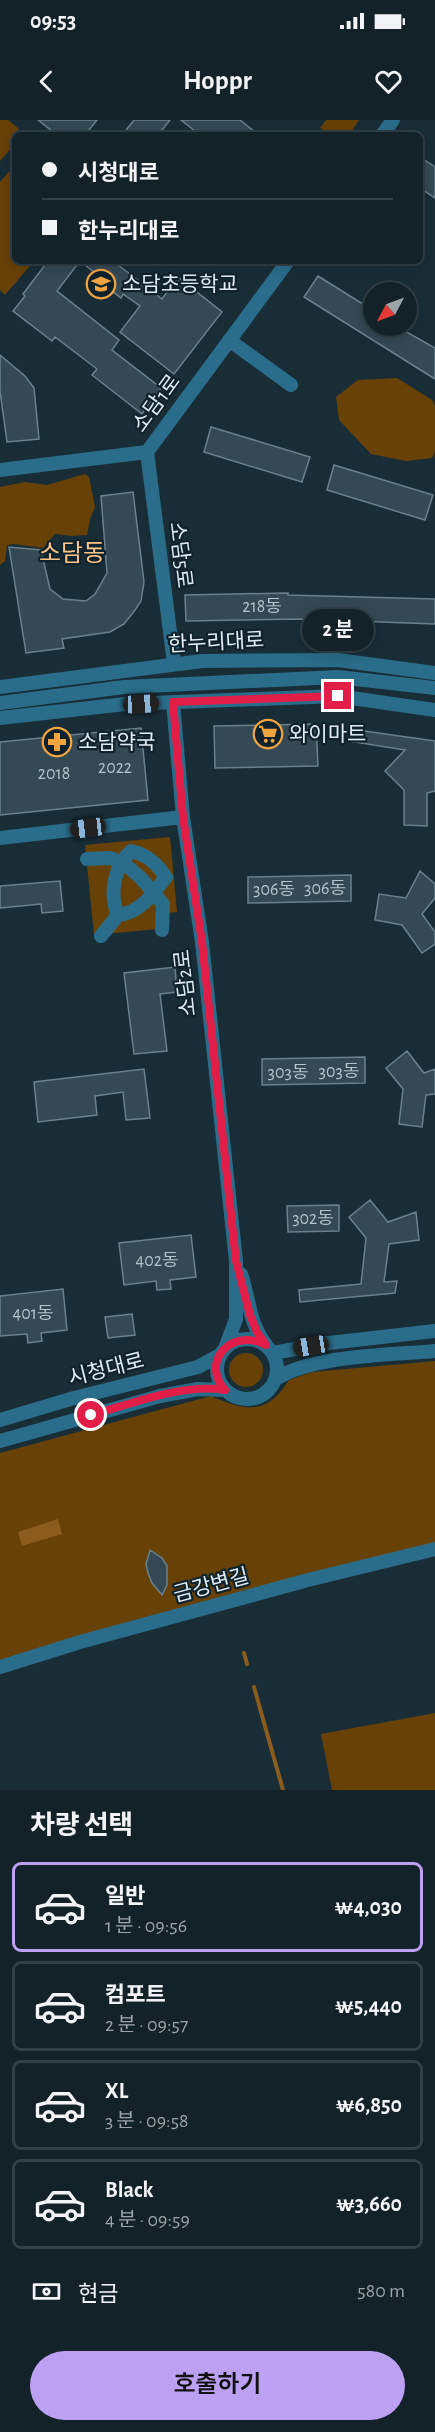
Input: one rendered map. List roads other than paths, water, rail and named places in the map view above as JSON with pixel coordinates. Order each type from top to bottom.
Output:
[{"type":"street","name":"소담1로","points":[[0,470],[147,452],[286,264]]},
{"type":"street","points":[[229,340],[291,385]]},
{"type":"street","name":"소담5로","points":[[147,452],[174,663]]},
{"type":"street","name":"한누리대로","points":[[0,687],[174,663],[338,660],[435,673]]},
{"type":"street","points":[[0,703],[124,687],[338,677],[435,688]]},
{"type":"street","points":[[0,718],[125,704],[338,696],[435,710]]},
{"type":"street","name":"소담2로","points":[[173,702],[183,817],[202,942],[236,1261]]},
{"type":"street","points":[[0,838],[183,817]]},
{"type":"street","points":[[101,936],[118,915],[128,914],[154,892],[166,877],[150,858],[131,851],[120,864],[113,895],[118,915]]},
{"type":"street","points":[[87,859],[111,858],[140,877],[163,904],[162,930]]},
{"type":"street","points":[[236,1261],[250,1315],[257,1332],[277,1362],[276,1379],[268,1392],[259,1398],[249,1400],[238,1398],[225,1390],[217,1376],[216,1365],[236,1319],[236,1261]]},
{"type":"street","points":[[223,1351],[235,1341],[245,1338],[256,1340],[269,1349],[435,1331]]},
{"type":"street","name":"시청대로","points":[[0,1420],[74,1398],[198,1367],[223,1351]]},
{"type":"street","points":[[276,1379],[295,1369],[330,1361],[435,1351]]},
{"type":"street","name":"시청대로","points":[[0,1441],[160,1396],[198,1389],[225,1390]]},
{"type":"street","name":"금강변길","points":[[0,1667],[80,1642],[288,1585],[435,1549]]},
{"type":"waterway","points":[[244,1653],[247,1664]]},
{"type":"waterway","points":[[254,1687],[283,1790]]},
{"type":"place","name":"소담초등학교","points":[[101,284]]},
{"type":"place","name":"와이마트","points":[[268,734]]},
{"type":"place","name":"소담약국","points":[[57,742]]},
{"type":"district","name":"소담동","points":[[72,553]]}]
